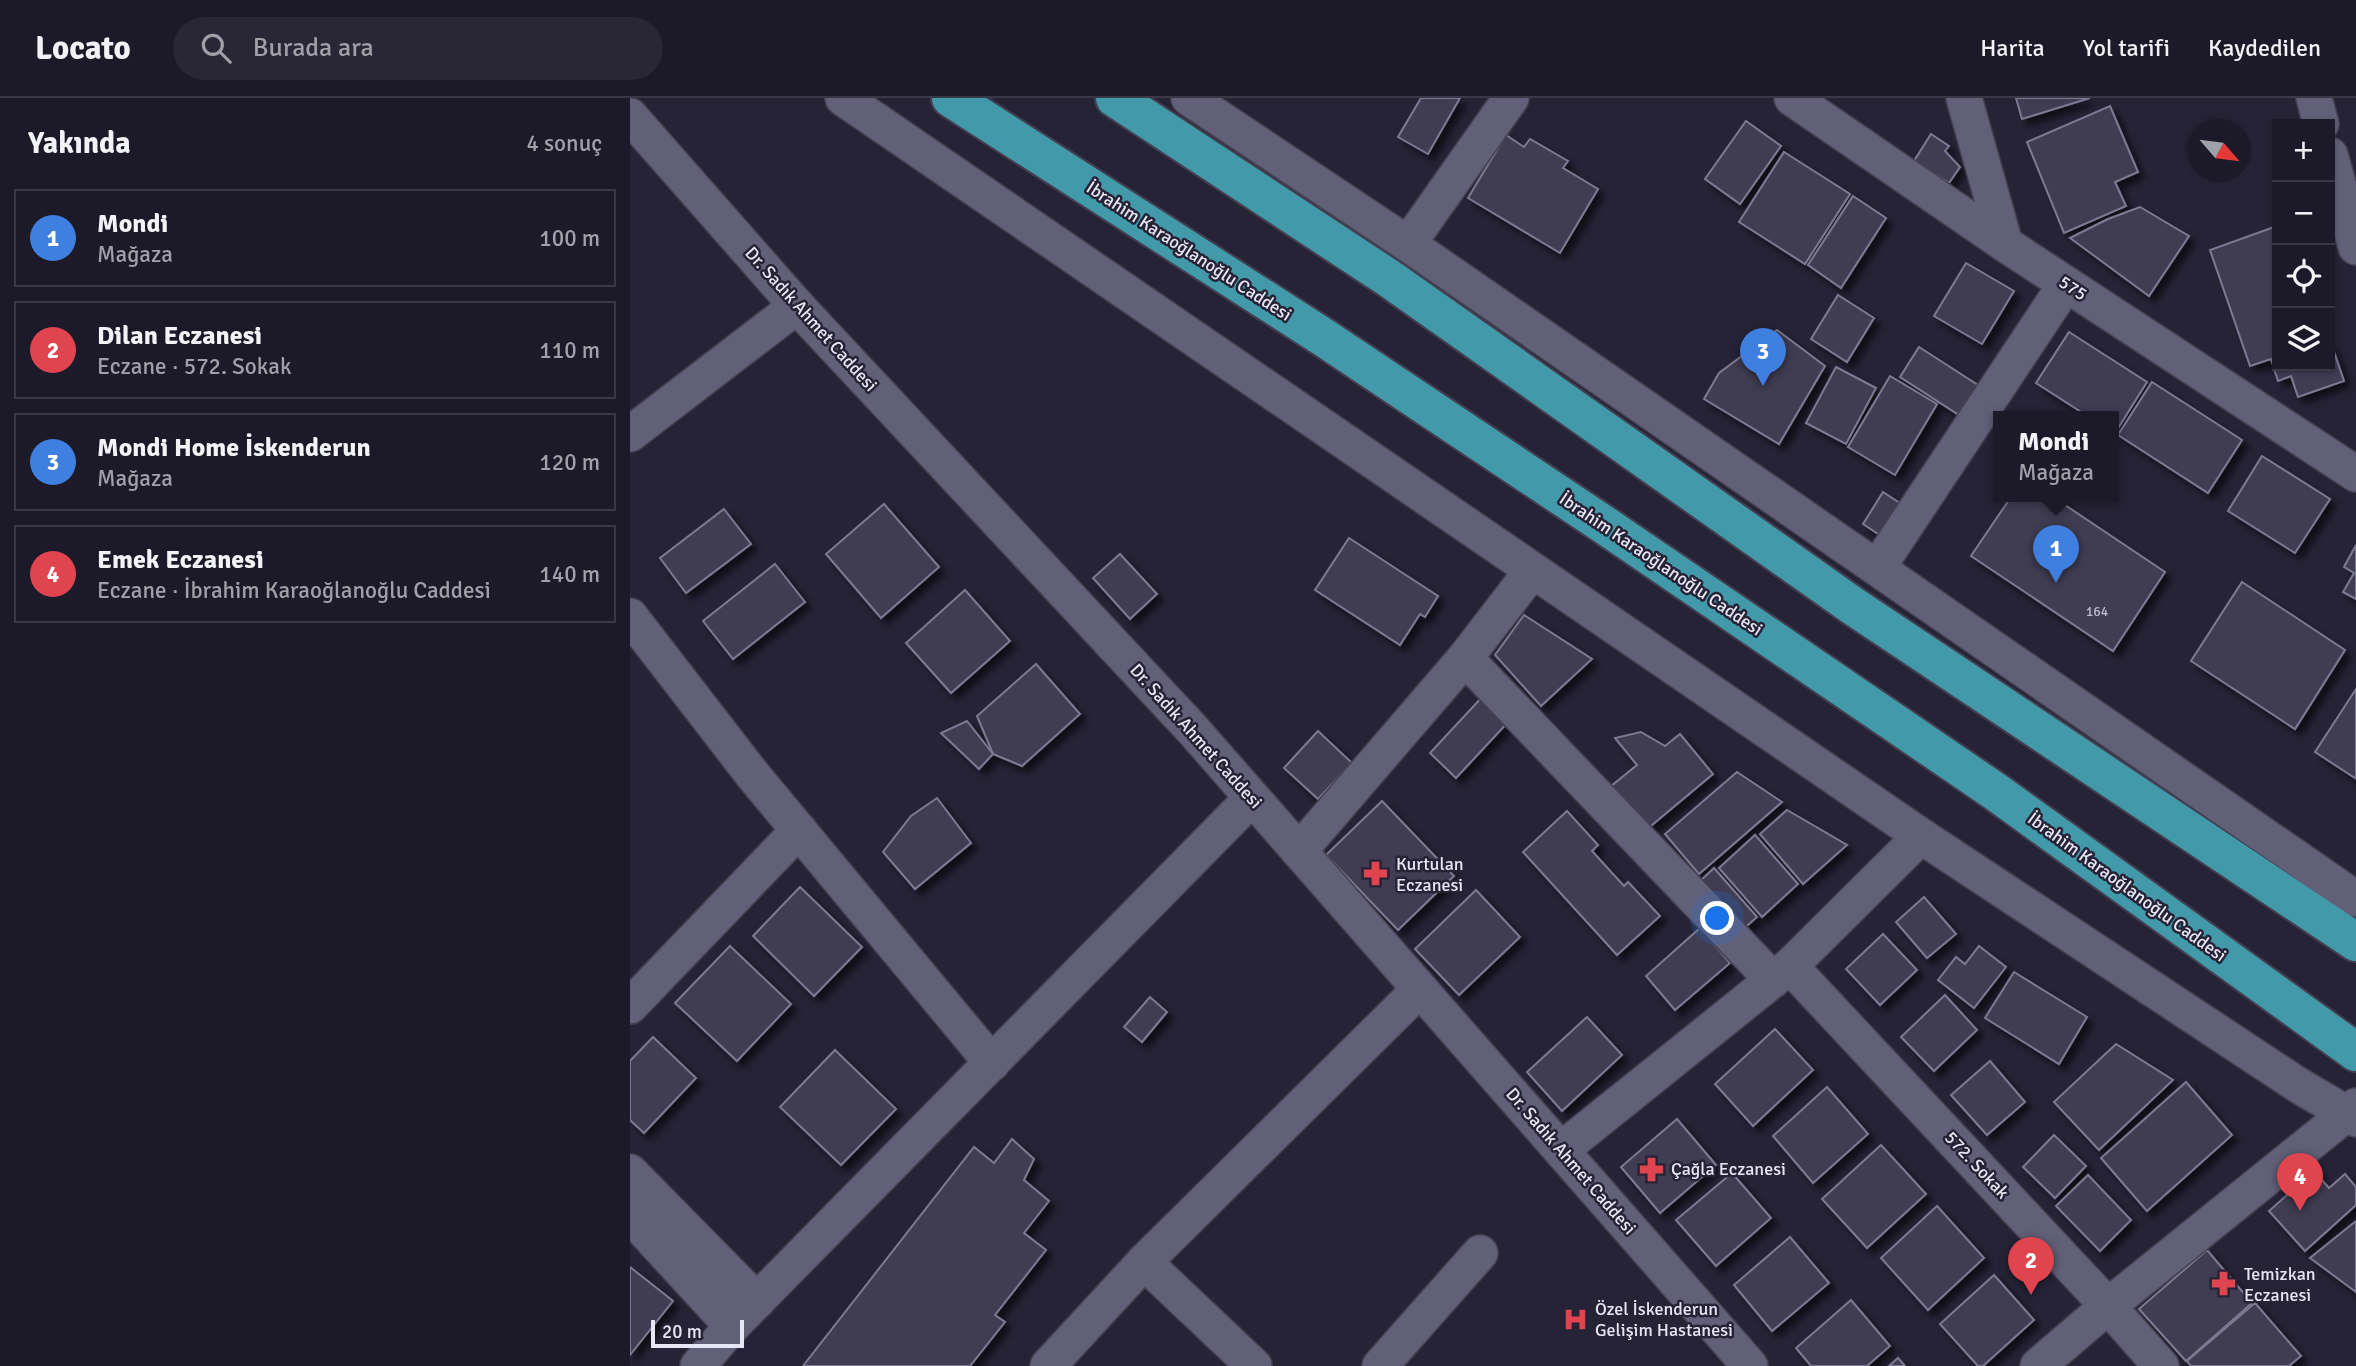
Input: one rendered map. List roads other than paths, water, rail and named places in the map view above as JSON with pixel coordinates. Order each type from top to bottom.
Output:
[{"type":"highway","name":"İbrahim Karaoğlanoğlu Caddesi","points":[[951,98],[1323,337],[1603,524],[1996,792],[2356,1052]]},
{"type":"highway","points":[[1115,98],[1390,279],[1853,607],[2356,942]]},
{"type":"street","points":[[843,98],[1921,836],[2298,1085],[2353,1113],[2108,1306],[2038,1366]]},
{"type":"street","points":[[1189,98],[1408,244],[2356,899]]},
{"type":"street","points":[[1408,244],[1511,98]]},
{"type":"street","name":"575","points":[[1791,98],[2005,244],[2356,474]]},
{"type":"street","points":[[1964,98],[2005,244]]},
{"type":"street","points":[[2314,98],[2320,119]]},
{"type":"street","name":"Dr. Sadık Ahmet Caddesi","points":[[630,116],[797,306],[1193,730],[1750,1366]]},
{"type":"street","points":[[2335,173],[2356,247]]},
{"type":"street","points":[[1878,567],[2066,284]]},
{"type":"street","points":[[630,434],[797,306]]},
{"type":"street","points":[[1299,851],[1465,658],[1532,570]]},
{"type":"street","points":[[630,616],[799,830],[992,1063]]},
{"type":"street","name":"572. Sokak","points":[[1465,658],[1782,973],[2108,1306],[2161,1366]]},
{"type":"street","points":[[698,1366],[732,1326],[1252,797]]},
{"type":"street","points":[[630,1006],[799,830]]},
{"type":"street","points":[[1560,1150],[1782,973],[1921,836]]},
{"type":"street","points":[[1048,1366],[1144,1262],[1420,989]]},
{"type":"street","points":[[630,1172],[757,1301]]},
{"type":"street","points":[[630,1215],[732,1326]]},
{"type":"street","points":[[1380,1366],[1480,1253]]},
{"type":"street","points":[[1144,1262],[1254,1366]]},
{"type":"place","name":"Mondi Home İskenderun","points":[[1763,386]]},
{"type":"place","name":"Mondi","points":[[2056,583]]},
{"type":"place","name":"Kurtulan Eczanesi","points":[[1376,874]]},
{"type":"place","name":"Çağla Eczanesi","points":[[1651,1169]]},
{"type":"place","name":"Emek Eczanesi","points":[[2300,1211]]},
{"type":"place","name":"Temizkan Eczanesi","points":[[2224,1284]]},
{"type":"place","name":"Dilan Eczanesi","points":[[2031,1295]]},
{"type":"place","name":"Özel İskenderun Gelişim Hastanesi","points":[[1575,1319]]}]
